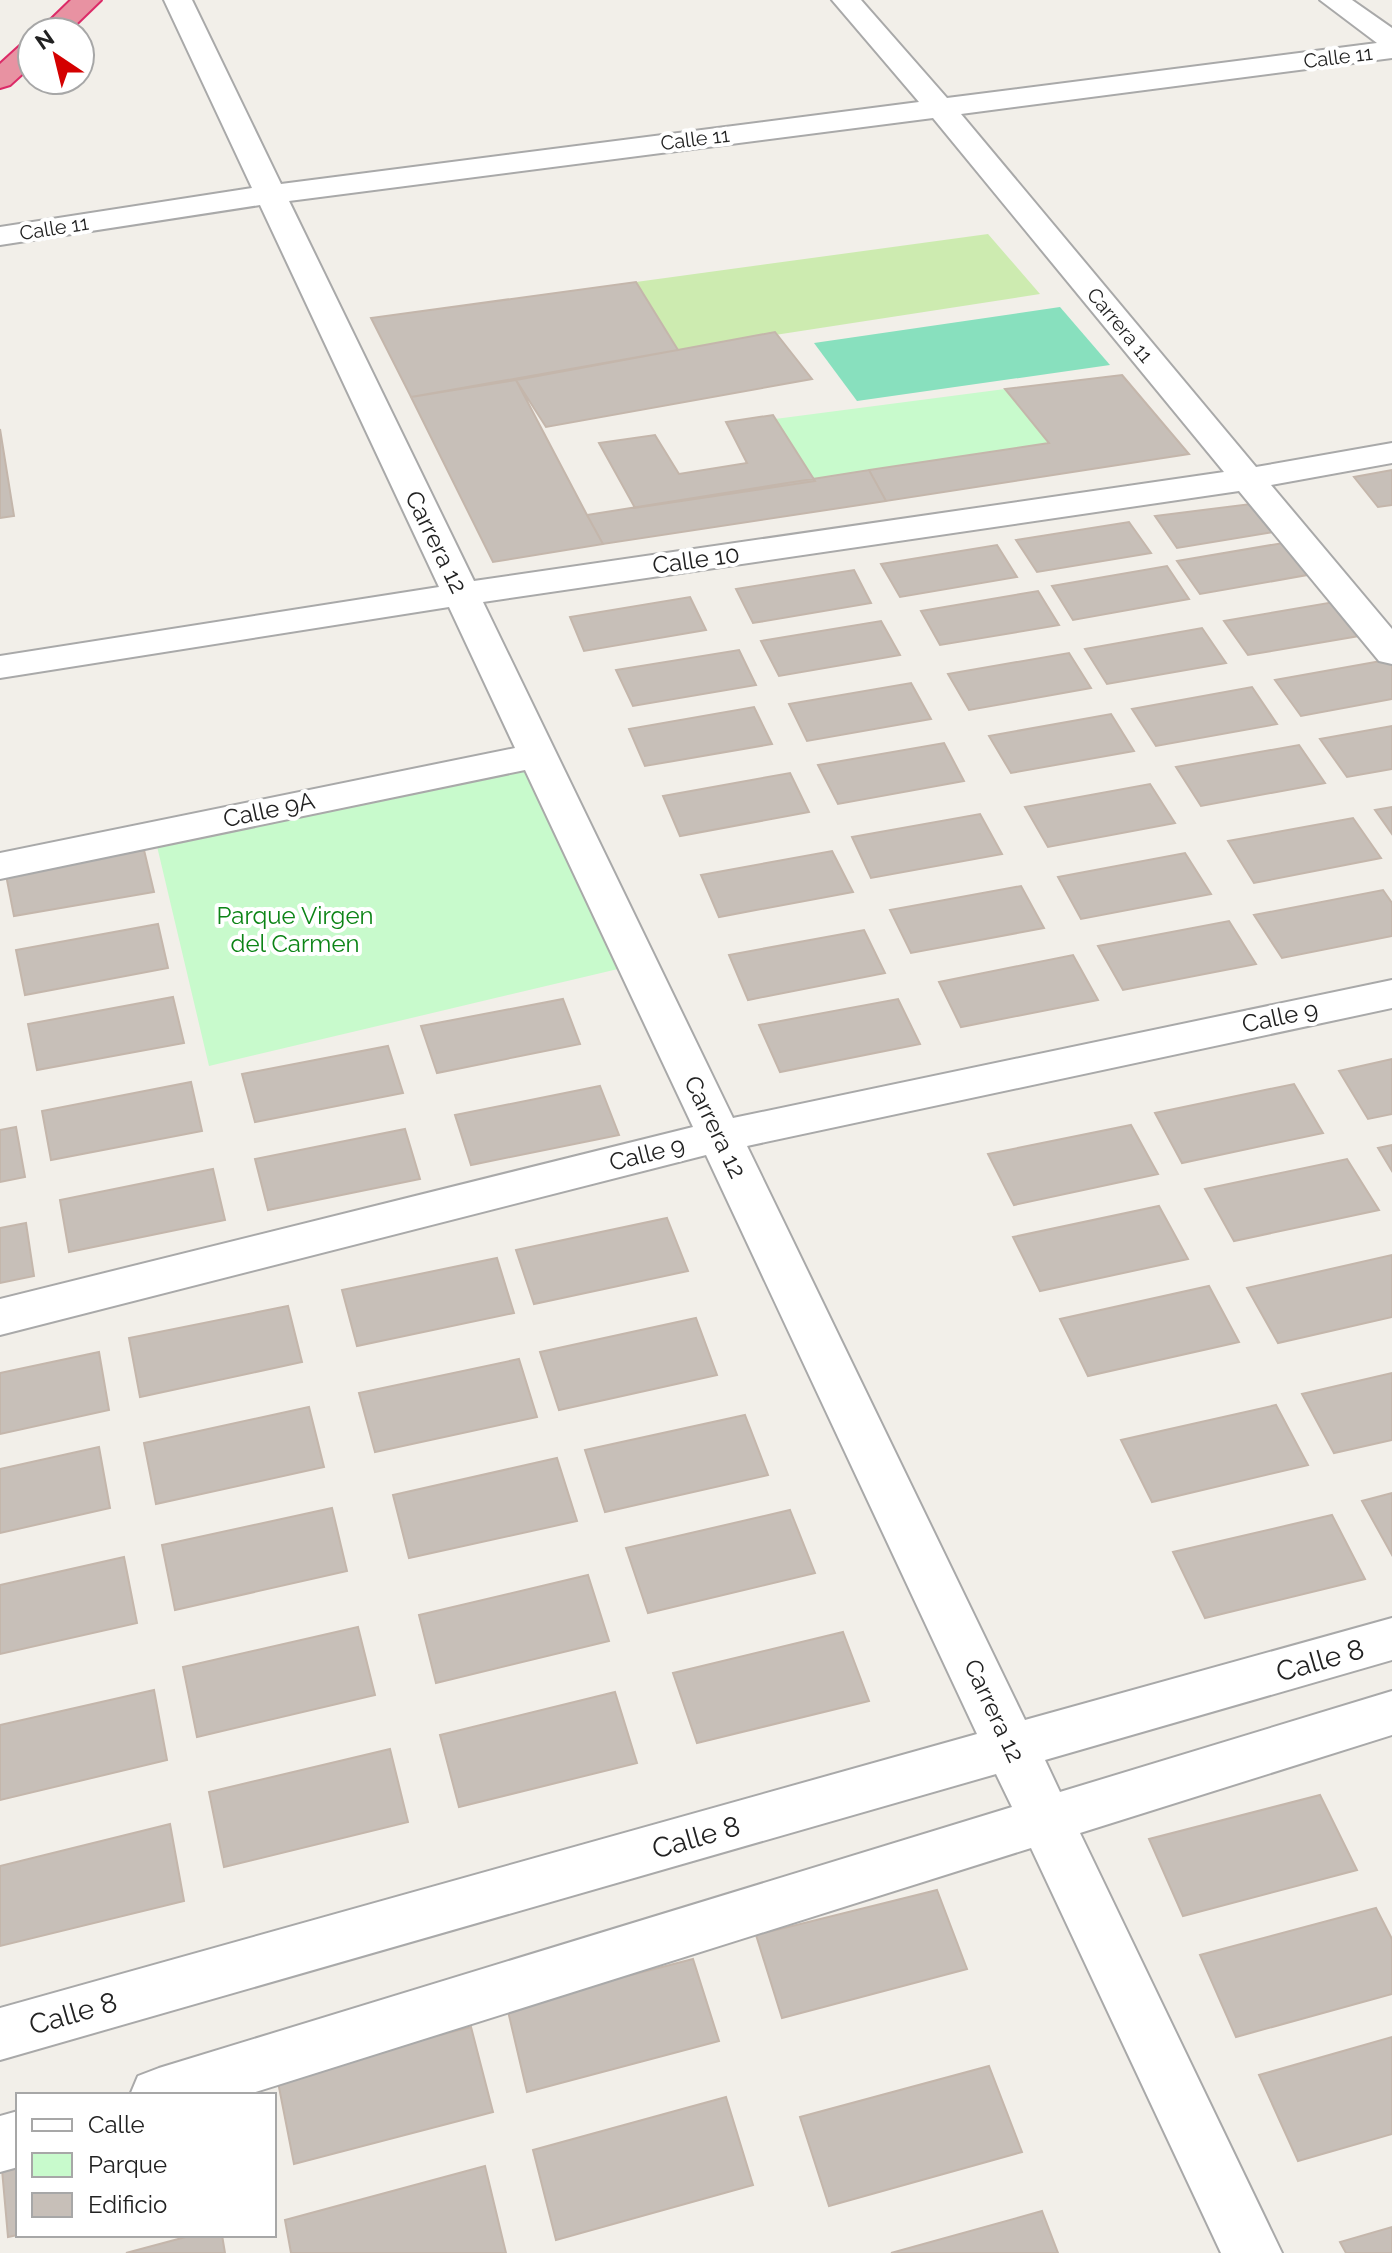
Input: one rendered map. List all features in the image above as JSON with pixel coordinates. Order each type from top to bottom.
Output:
[{"type":"highway","points":[[70,16],[87,0]]},
{"type":"highway","points":[[0,79],[16,64]]},
{"type":"street","name":"Carrera 12","points":[[178,0],[1252,2253]]},
{"type":"street","name":"Carrera 11","points":[[846,0],[940,108],[1392,653]]},
{"type":"street","points":[[1334,0],[1392,41]]},
{"type":"street","name":"Calle 11","points":[[0,236],[270,194],[1392,50]]},
{"type":"street","name":"Calle 10","points":[[0,667],[462,594],[1248,479],[1392,453]]},
{"type":"street","name":"Calle 9A","points":[[0,866],[538,755]]},
{"type":"street","name":"Calle 9","points":[[0,1317],[720,1136],[1392,994]]},
{"type":"street","name":"Calle 8","points":[[0,2034],[1392,1639]]},
{"type":"street","points":[[165,2093],[1392,1713]]},
{"type":"green space","points":[[988,234],[1040,294],[678,350],[636,282]]},
{"type":"green space","points":[[1060,307],[1110,365],[857,401],[814,343]]},
{"type":"green space","points":[[1005,389],[1049,443],[814,479],[775,419]]},
{"type":"green space","name":"Parque Virgen del Carmen","points":[[524,768],[618,969],[209,1066],[156,842]]},
{"type":"building","points":[[636,282],[678,350],[411,397],[371,318]]},
{"type":"building","points":[[775,332],[812,379],[546,427],[516,380]]},
{"type":"building","points":[[1122,375],[1189,454],[886,501],[869,470],[1049,443],[1005,389]]},
{"type":"building","points":[[516,380],[603,544],[493,562],[411,397]]},
{"type":"building","points":[[773,415],[815,481],[635,508],[599,443],[655,435],[679,474],[747,463],[726,422]]},
{"type":"building","points":[[0,429],[14,516],[0,518]]},
{"type":"building","points":[[869,470],[886,501],[603,544],[587,515]]},
{"type":"building","points":[[1392,470],[1392,505],[1378,507],[1354,477]]},
{"type":"building","points":[[1251,504],[1279,531],[1177,548],[1155,516]]},
{"type":"building","points":[[1129,522],[1151,553],[1037,572],[1016,540]]},
{"type":"building","points":[[1289,542],[1313,574],[1200,594],[1177,561]]},
{"type":"building","points":[[997,545],[1017,577],[900,597],[881,564]]},
{"type":"building","points":[[1167,566],[1189,599],[1073,620],[1052,586]]},
{"type":"building","points":[[854,570],[871,603],[753,623],[736,589]]},
{"type":"building","points":[[1038,591],[1059,625],[940,645],[921,611]]},
{"type":"building","points":[[690,597],[706,630],[584,651],[570,617]]},
{"type":"building","points":[[1340,601],[1365,635],[1248,655],[1224,621]]},
{"type":"building","points":[[881,621],[900,655],[779,676],[761,641]]},
{"type":"building","points":[[1202,628],[1226,663],[1107,684],[1085,649]]},
{"type":"building","points":[[739,650],[756,685],[633,706],[616,670]]},
{"type":"building","points":[[1069,653],[1091,688],[969,710],[948,674]]},
{"type":"building","points":[[1392,659],[1392,699],[1301,716],[1275,680]]},
{"type":"building","points":[[911,683],[931,719],[807,741],[789,704]]},
{"type":"building","points":[[1252,687],[1277,724],[1156,746],[1132,709]]},
{"type":"building","points":[[754,707],[772,744],[645,766],[629,729]]},
{"type":"building","points":[[1111,714],[1134,751],[1011,773],[989,736]]},
{"type":"building","points":[[1392,726],[1392,769],[1347,777],[1320,739]]},
{"type":"building","points":[[944,743],[964,781],[838,804],[818,765]]},
{"type":"building","points":[[1299,745],[1325,783],[1201,806],[1176,767]]},
{"type":"building","points":[[790,773],[809,812],[680,836],[663,796]]},
{"type":"building","points":[[1150,784],[1175,823],[1048,847],[1025,807]]},
{"type":"building","points":[[1392,807],[1392,834],[1375,810]]},
{"type":"building","points":[[980,814],[1002,854],[871,878],[852,837]]},
{"type":"building","points":[[1353,818],[1381,858],[1254,883],[1228,841]]},
{"type":"building","points":[[144,850],[154,892],[14,916],[6,875]]},
{"type":"building","points":[[832,851],[853,892],[719,917],[701,875]]},
{"type":"building","points":[[1185,853],[1211,894],[1081,919],[1058,877]]},
{"type":"building","points":[[1021,886],[1044,928],[911,953],[890,910]]},
{"type":"building","points":[[1383,890],[1392,903],[1392,936],[1282,958],[1254,915]]},
{"type":"building","points":[[1229,921],[1256,964],[1123,990],[1098,946]]},
{"type":"building","points":[[158,924],[168,968],[25,995],[16,950]]},
{"type":"building","points":[[864,930],[885,973],[748,1000],[729,955]]},
{"type":"building","points":[[1073,955],[1098,1000],[961,1027],[939,982]]},
{"type":"building","points":[[173,997],[184,1043],[37,1070],[28,1024]]},
{"type":"building","points":[[563,999],[580,1044],[437,1073],[421,1026]]},
{"type":"building","points":[[898,999],[920,1044],[780,1072],[759,1025]]},
{"type":"building","points":[[388,1046],[403,1093],[255,1122],[242,1074]]},
{"type":"building","points":[[1392,1059],[1392,1114],[1368,1119],[1339,1071]]},
{"type":"building","points":[[191,1082],[202,1131],[51,1160],[42,1111]]},
{"type":"building","points":[[1294,1084],[1323,1133],[1182,1163],[1155,1113]]},
{"type":"building","points":[[600,1086],[619,1135],[471,1165],[455,1115]]},
{"type":"building","points":[[1131,1125],[1158,1174],[1014,1205],[988,1154]]},
{"type":"building","points":[[16,1127],[25,1177],[0,1182],[0,1130]]},
{"type":"building","points":[[405,1129],[420,1179],[268,1210],[255,1159]]},
{"type":"building","points":[[1392,1145],[1392,1171],[1378,1148]]},
{"type":"building","points":[[1347,1159],[1379,1210],[1234,1241],[1205,1189]]},
{"type":"building","points":[[213,1169],[225,1220],[69,1252],[60,1200]]},
{"type":"building","points":[[1159,1206],[1188,1259],[1040,1291],[1013,1237]]},
{"type":"building","points":[[667,1218],[688,1271],[534,1304],[516,1250]]},
{"type":"building","points":[[26,1223],[34,1276],[0,1283],[0,1228]]},
{"type":"building","points":[[1392,1255],[1392,1317],[1278,1343],[1247,1288]]},
{"type":"building","points":[[497,1258],[514,1313],[357,1346],[342,1290]]},
{"type":"building","points":[[1209,1286],[1239,1342],[1088,1376],[1060,1319]]},
{"type":"building","points":[[288,1306],[302,1362],[140,1397],[129,1338]]},
{"type":"building","points":[[696,1318],[717,1375],[559,1410],[540,1352]]},
{"type":"building","points":[[99,1352],[109,1410],[0,1434],[0,1373]]},
{"type":"building","points":[[519,1359],[537,1417],[375,1452],[359,1393]]},
{"type":"building","points":[[1392,1373],[1392,1440],[1334,1453],[1302,1394]]},
{"type":"building","points":[[1276,1405],[1308,1465],[1152,1502],[1121,1440]]},
{"type":"building","points":[[309,1407],[324,1467],[156,1504],[144,1443]]},
{"type":"building","points":[[745,1415],[768,1475],[605,1512],[585,1450]]},
{"type":"building","points":[[99,1447],[110,1508],[0,1533],[0,1469]]},
{"type":"building","points":[[557,1458],[577,1521],[409,1558],[393,1495]]},
{"type":"building","points":[[1392,1493],[1392,1555],[1362,1501]]},
{"type":"building","points":[[332,1508],[347,1571],[175,1610],[162,1545]]},
{"type":"building","points":[[790,1510],[815,1573],[648,1613],[626,1548]]},
{"type":"building","points":[[1332,1515],[1365,1579],[1205,1618],[1173,1552]]},
{"type":"building","points":[[124,1557],[137,1623],[0,1654],[0,1585]]},
{"type":"building","points":[[588,1575],[609,1641],[436,1683],[419,1615]]},
{"type":"building","points":[[358,1627],[375,1695],[197,1737],[183,1667]]},
{"type":"building","points":[[843,1632],[869,1701],[697,1743],[673,1673]]},
{"type":"building","points":[[154,1690],[167,1760],[0,1800],[0,1725]]},
{"type":"building","points":[[615,1692],[637,1763],[459,1807],[440,1735]]},
{"type":"building","points":[[390,1749],[408,1822],[224,1867],[209,1792]]},
{"type":"building","points":[[1320,1795],[1357,1870],[1183,1916],[1149,1839]]},
{"type":"building","points":[[170,1824],[184,1901],[0,1946],[0,1866]]},
{"type":"building","points":[[937,1890],[967,1969],[782,2018],[756,1935]]},
{"type":"building","points":[[1376,1908],[1392,1939],[1392,1994],[1236,2037],[1200,1955]]},
{"type":"building","points":[[693,1959],[719,2041],[527,2092],[507,2007]]},
{"type":"building","points":[[471,2027],[493,2112],[294,2164],[277,2077]]},
{"type":"building","points":[[1392,2037],[1392,2134],[1298,2161],[1259,2075]]},
{"type":"building","points":[[989,2066],[1022,2152],[829,2206],[800,2117]]},
{"type":"building","points":[[726,2097],[753,2185],[556,2240],[533,2150]]},
{"type":"building","points":[[16,2143],[16,2235],[8,2237],[0,2147]]},
{"type":"building","points":[[485,2166],[506,2253],[291,2253],[285,2220]]},
{"type":"building","points":[[1042,2211],[1058,2253],[891,2253]]},
{"type":"building","points":[[1392,2227],[1392,2253],[1346,2253],[1340,2242]]},
{"type":"building","points":[[186,2237],[222,2237],[225,2253],[126,2253]]}]
